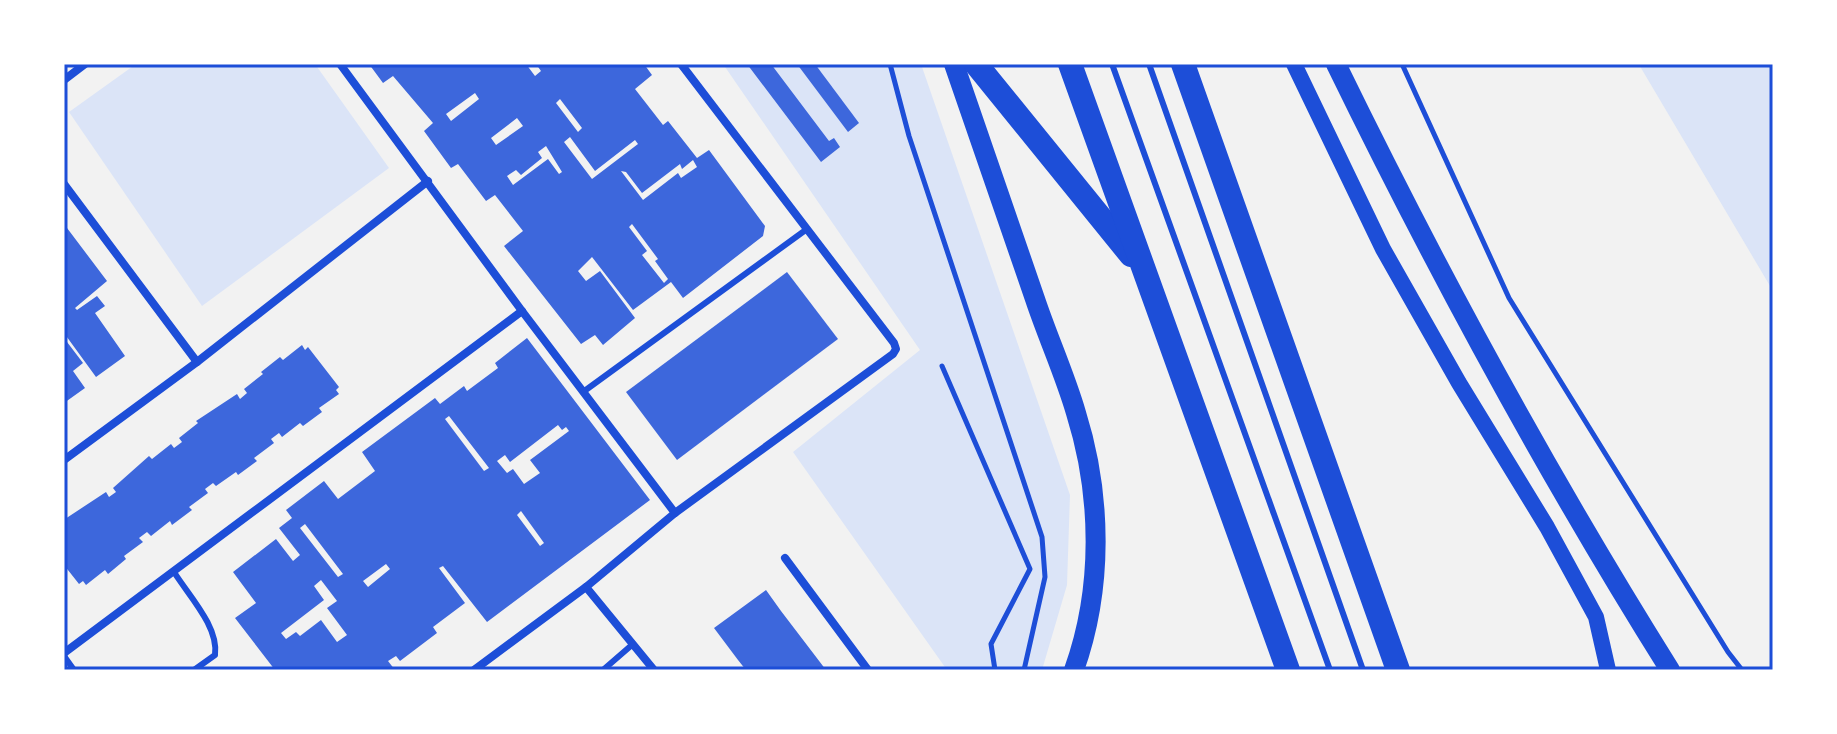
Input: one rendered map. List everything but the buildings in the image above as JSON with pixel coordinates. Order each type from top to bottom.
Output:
[{"type":"highway","points":[[976,64],[1144,271]]},
{"type":"highway","points":[[1070,64],[1288,670]]},
{"type":"highway","points":[[1183,64],[1398,670]]},
{"type":"main road","points":[[954,64],[1076,413],[1089,462],[1096,555],[1091,600],[1074,670]]},
{"type":"main road","points":[[1294,64],[1383,249],[1459,383],[1547,527],[1596,617],[1608,670]]},
{"type":"main road","points":[[1336,64],[1439,272],[1562,490],[1670,670]]},
{"type":"street","points":[[64,80],[85,64]]},
{"type":"street","points":[[340,64],[675,513]]},
{"type":"street","points":[[474,670],[586,587],[675,513],[896,349],[681,64]]},
{"type":"street","points":[[64,460],[197,362],[428,181]]},
{"type":"street","points":[[64,184],[197,362]]},
{"type":"street","points":[[64,654],[522,311]]},
{"type":"street","points":[[785,558],[868,670]]},
{"type":"street","points":[[586,587],[654,670]]},
{"type":"lane","points":[[1112,64],[1330,670]]},
{"type":"lane","points":[[1149,64],[1363,670]]},
{"type":"lane","points":[[583,392],[807,229]]},
{"type":"lane","points":[[174,572],[217,644],[215,655],[194,670]]},
{"type":"lane","points":[[603,670],[633,644]]},
{"type":"lane","points":[[64,654],[74,670]]},
{"type":"path","points":[[890,64],[909,136],[1042,537],[1045,577],[1024,670]]},
{"type":"path","points":[[1402,64],[1509,298],[1742,670]]},
{"type":"path","points":[[942,366],[1030,569],[991,644],[995,670]]},
{"type":"shaded area","points":[[136,64],[315,64],[389,168],[202,306],[69,112]]},
{"type":"shaded area","points":[[723,64],[921,64],[1070,495],[1067,585],[1042,670],[947,670],[793,452],[920,350]]},
{"type":"shaded area","points":[[1639,64],[1773,64],[1773,291],[1641,68]]}]
